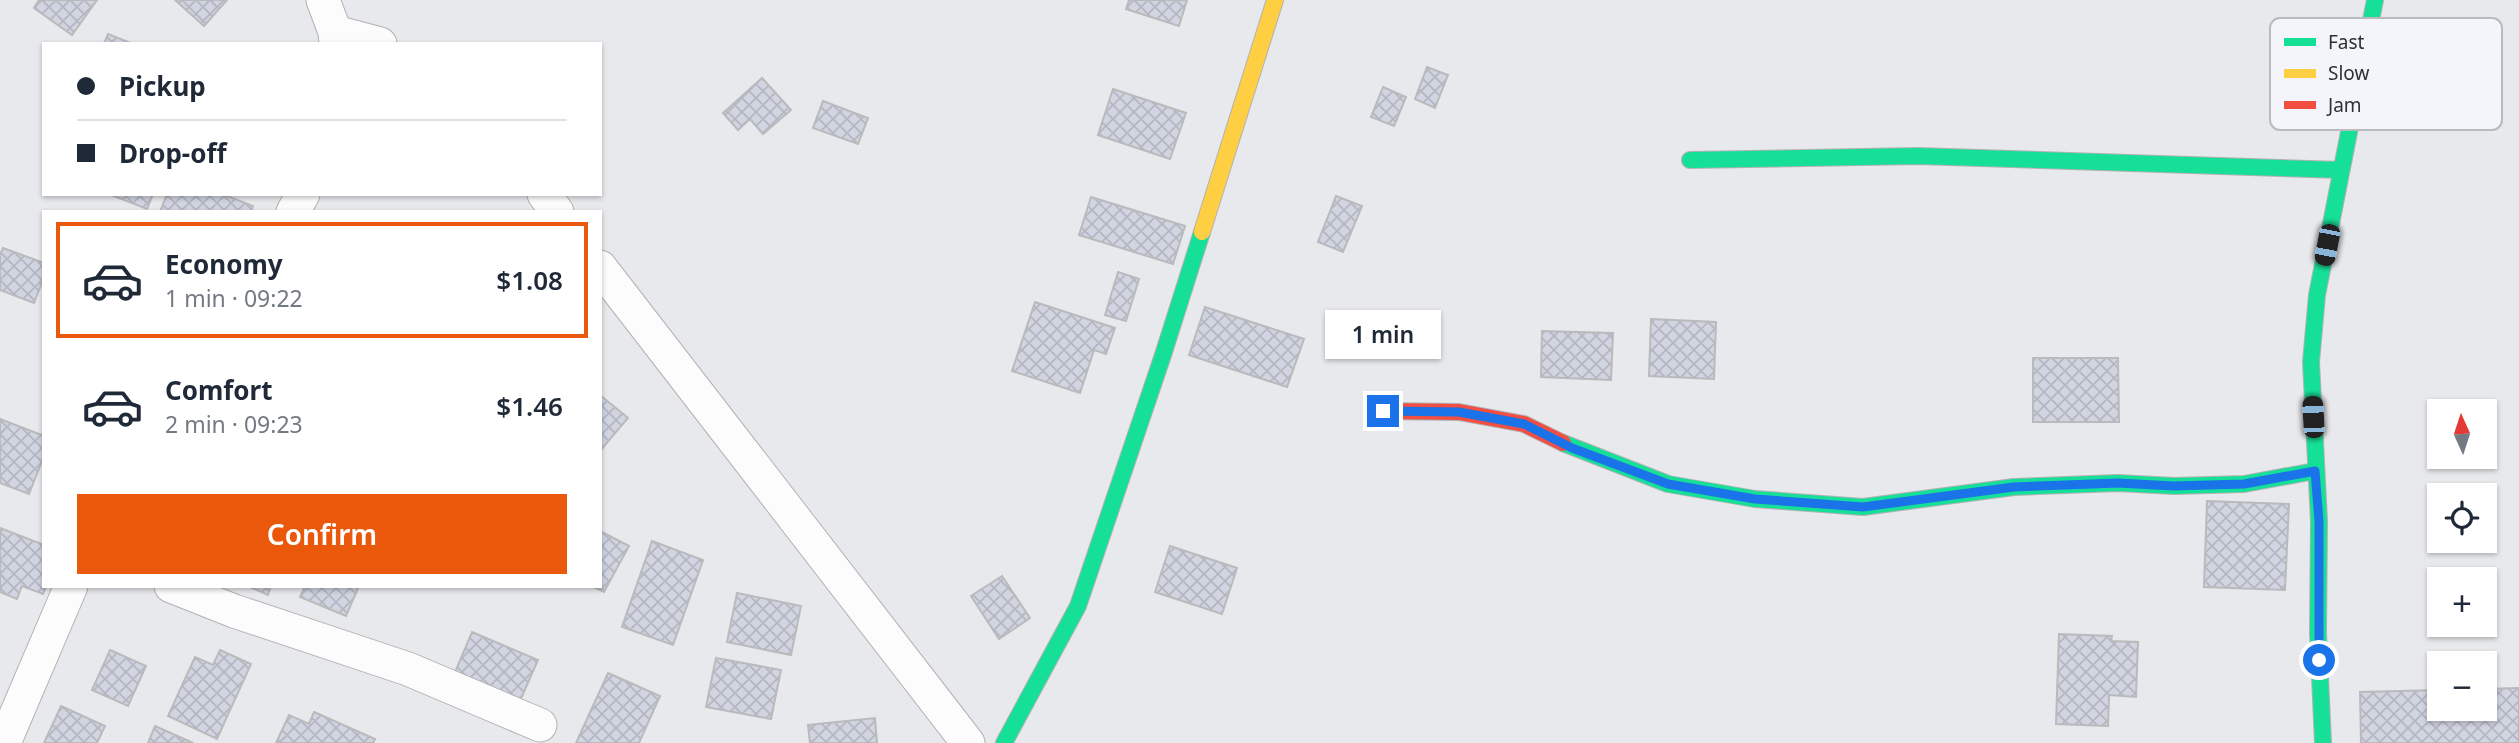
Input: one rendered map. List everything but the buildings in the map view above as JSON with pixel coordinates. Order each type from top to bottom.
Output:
[{"type":"street","points":[[323,0],[336,38],[365,42]]},
{"type":"street","points":[[1004,743],[1078,606],[1163,355],[1275,0]]},
{"type":"street","points":[[2372,18],[2375,0]]},
{"type":"street","points":[[2323,743],[2318,633],[2319,521],[2311,362],[2317,295],[2350,130]]},
{"type":"street","points":[[1690,160],[1918,156],[2342,170]]},
{"type":"street","points":[[602,270],[968,743]]},
{"type":"street","points":[[1383,411],[1459,412],[1524,424],[1572,448],[1668,484],[1755,499],[1863,507],[2014,487],[2118,483],[2174,486],[2244,484],[2315,471]]},
{"type":"street","points":[[4,743],[70,588]]},
{"type":"street","points":[[176,588],[234,611],[408,669],[540,725]]},
{"type":"traffic: fast","points":[[2371,18],[2375,0]]},
{"type":"traffic: fast","points":[[2323,743],[2318,633],[2319,521],[2311,362],[2317,295],[2349,130]]},
{"type":"traffic: fast","points":[[1690,160],[1918,156],[2341,170]]},
{"type":"traffic: fast","points":[[1004,743],[1078,606],[1202,232]]},
{"type":"traffic: fast","points":[[1563,443],[1668,484],[1755,499],[1863,507],[2014,487],[2118,483],[2174,486],[2244,484],[2315,471]]},
{"type":"traffic: slow","points":[[1202,232],[1275,0]]},
{"type":"traffic: jam","points":[[1383,411],[1459,412],[1524,424],[1563,443]]},
{"type":"route","points":[[1383,411],[1459,412],[1524,424],[1572,448],[1668,484],[1755,499],[1863,507],[2014,487],[2118,483],[2174,486],[2244,484],[2315,471],[2319,521],[2319,660]]}]
